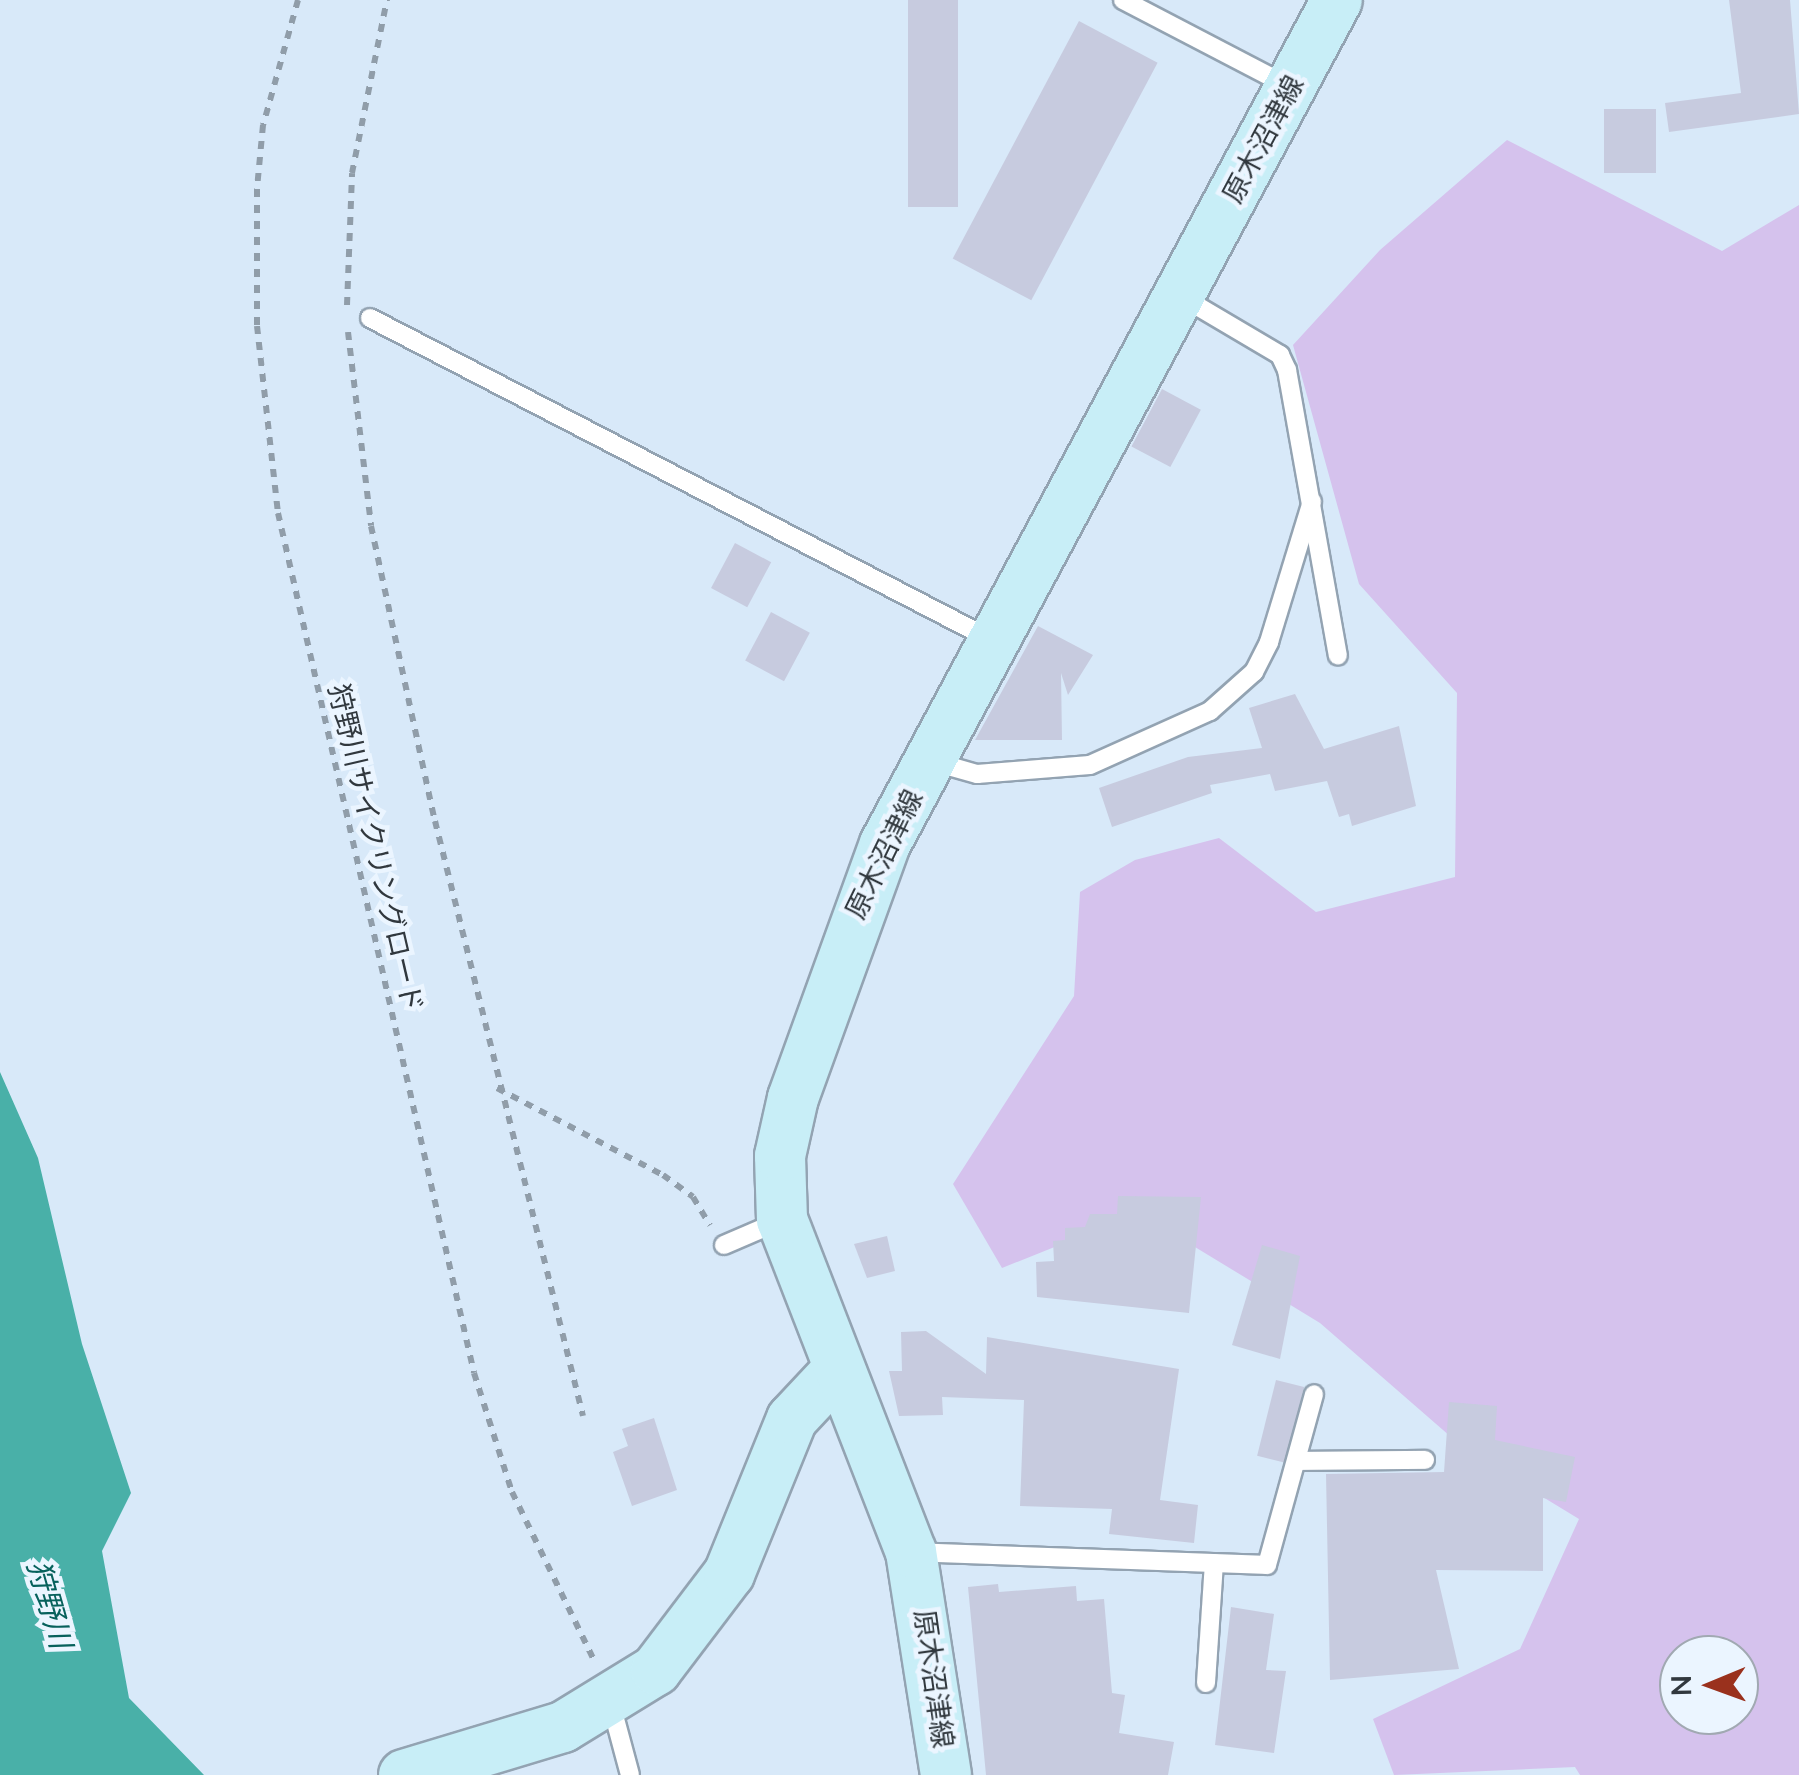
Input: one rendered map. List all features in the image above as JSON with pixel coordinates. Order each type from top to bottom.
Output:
[{"type":"main road","name":"原木沼津線","points":[[946,1775],[911,1552],[836,1372],[782,1220],[780,1156],[813,1024],[885,844],[1337,0]]},
{"type":"main road","points":[[404,1775],[656,1670],[729,1574],[792,1420],[836,1372]]},
{"type":"lane","points":[[1123,0],[1290,88]]},
{"type":"lane","points":[[1178,294],[1280,355],[1312,500],[1338,654]]},
{"type":"lane","points":[[370,318],[992,641]]},
{"type":"lane","points":[[931,760],[977,774],[1090,765],[1210,711],[1254,672],[1268,642],[1312,500]]},
{"type":"lane","points":[[724,1245],[782,1220]]},
{"type":"lane","points":[[911,1552],[1267,1564],[1276,1556],[1314,1394]]},
{"type":"lane","points":[[1299,1461],[1426,1460]]},
{"type":"lane","points":[[1206,1683],[1214,1563]]},
{"type":"lane","points":[[601,1695],[630,1775]]},
{"type":"path","name":"狩野川サイクリングロード","points":[[298,0],[263,125],[257,189],[257,326],[278,513],[474,1374],[512,1492],[601,1695]]},
{"type":"path","points":[[386,0],[352,173],[353,407],[496,1087],[584,1416]]},
{"type":"path","points":[[496,1087],[663,1176],[693,1197],[724,1245]]},
{"type":"shaded area","points":[[1507,140],[1722,251],[1799,205],[1799,1775],[1580,1775],[1575,1767],[1394,1775],[1373,1719],[1520,1649],[1579,1519],[1466,1450],[1320,1323],[1139,1213],[1002,1268],[953,1184],[1074,996],[1080,892],[1135,860],[1219,838],[1316,912],[1455,877],[1457,693],[1359,584],[1293,345],[1380,250]]},
{"type":"water","name":"狩野川","points":[[0,1072],[38,1158],[82,1344],[131,1493],[102,1551],[129,1698],[204,1775],[0,1775]]},
{"type":"building","points":[[908,0],[958,0],[958,207],[908,207]]},
{"type":"building","points":[[1729,0],[1790,0],[1799,114],[1669,132],[1665,103],[1741,93]]},
{"type":"building","points":[[1079,21],[1158,63],[1031,300],[953,259]]},
{"type":"building","points":[[1604,109],[1656,109],[1656,173],[1604,173]]},
{"type":"building","points":[[1162,389],[1201,410],[1170,467],[1131,446]]},
{"type":"building","points":[[735,543],[771,562],[747,607],[711,588]]},
{"type":"building","points":[[771,612],[810,633],[784,681],[745,661]]},
{"type":"building","points":[[1038,626],[1093,655],[1068,695],[1061,673],[1062,740],[975,740]]},
{"type":"building","points":[[1295,694],[1324,749],[1399,726],[1416,806],[1352,826],[1349,814],[1339,817],[1327,781],[1275,791],[1270,774],[1210,785],[1212,793],[1112,827],[1099,788],[1188,757],[1262,748],[1249,708]]},
{"type":"building","points":[[1118,1196],[1201,1197],[1189,1313],[1037,1297],[1036,1262],[1054,1261],[1053,1241],[1065,1240],[1065,1228],[1085,1227],[1090,1214],[1117,1214]]},
{"type":"building","points":[[887,1236],[895,1271],[867,1278],[854,1244]]},
{"type":"building","points":[[1262,1245],[1300,1256],[1280,1359],[1232,1345]]},
{"type":"building","points":[[926,1331],[986,1374],[987,1337],[1179,1369],[1160,1500],[1198,1505],[1194,1543],[1109,1534],[1112,1509],[1020,1506],[1024,1400],[942,1397],[943,1415],[899,1416],[889,1371],[902,1371],[901,1332]]},
{"type":"building","points":[[1276,1380],[1304,1387],[1285,1463],[1257,1456]]},
{"type":"building","points":[[1449,1402],[1497,1406],[1495,1440],[1575,1457],[1566,1502],[1543,1498],[1543,1571],[1436,1570],[1459,1669],[1330,1680],[1326,1474],[1444,1472]]},
{"type":"building","points":[[654,1418],[677,1490],[632,1506],[613,1452],[628,1446],[622,1429]]},
{"type":"building","points":[[998,1584],[999,1592],[1076,1586],[1077,1601],[1104,1599],[1112,1693],[1125,1695],[1119,1733],[1174,1742],[1168,1775],[986,1775],[968,1587]]},
{"type":"building","points":[[1231,1607],[1274,1614],[1266,1670],[1286,1671],[1274,1753],[1215,1745]]}]
